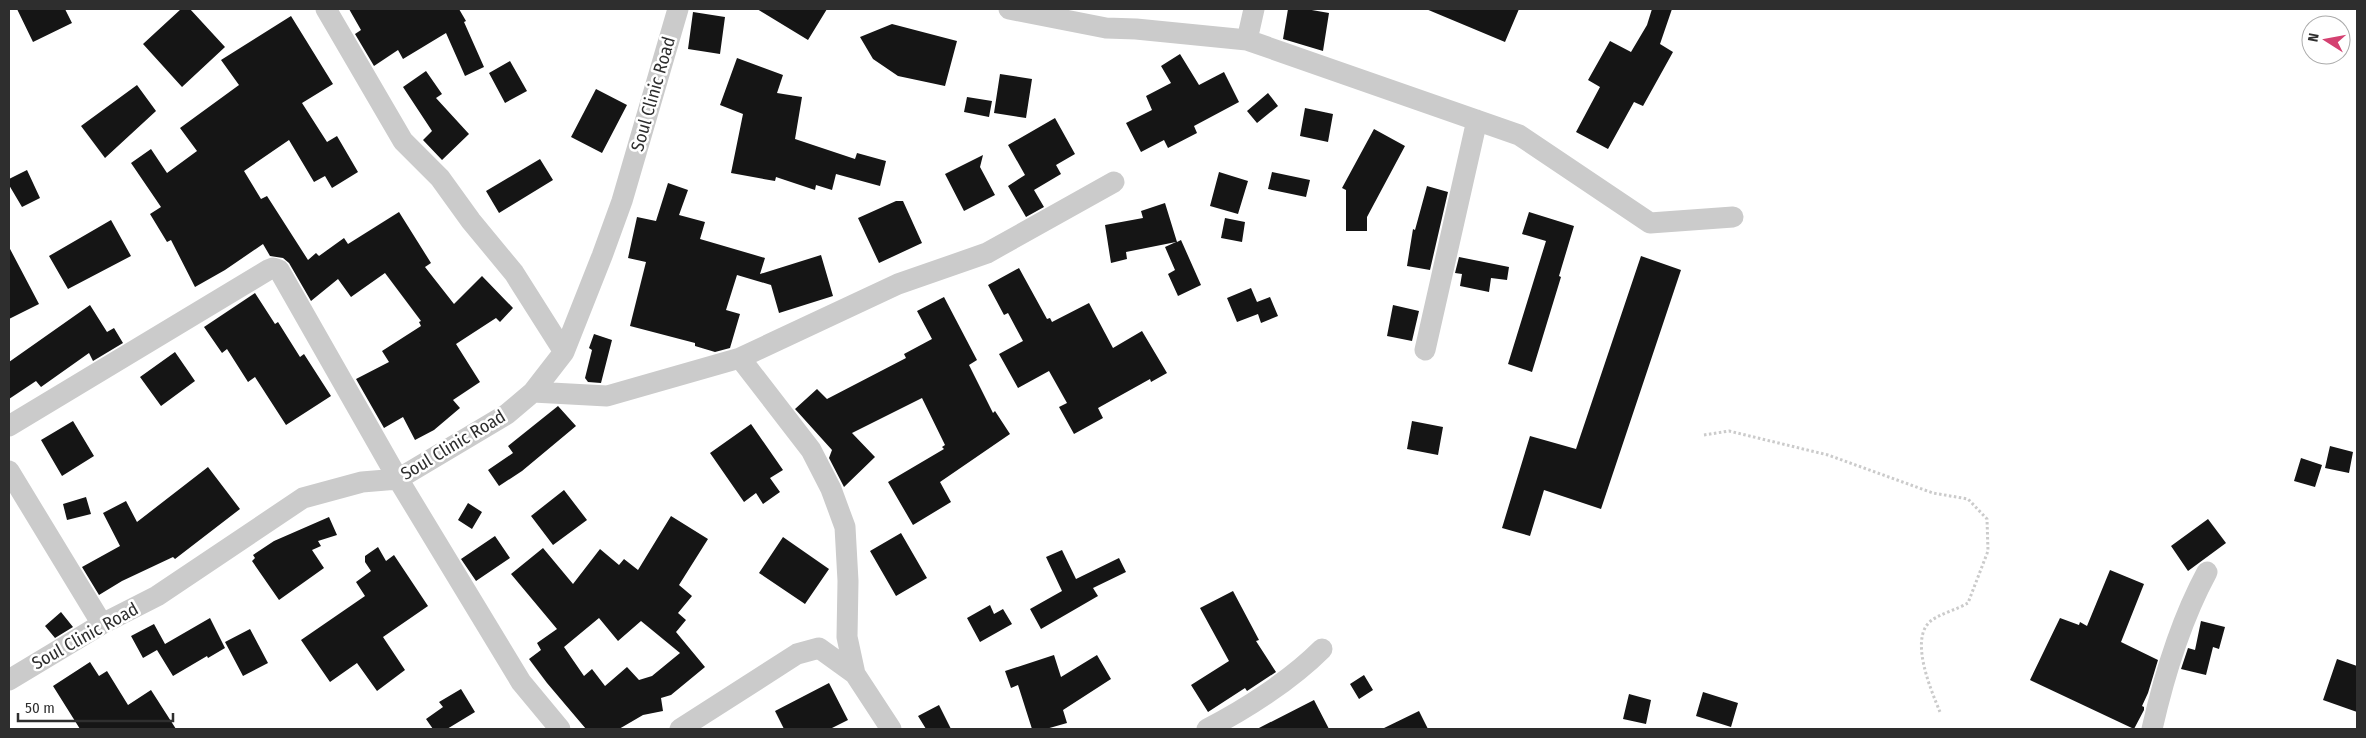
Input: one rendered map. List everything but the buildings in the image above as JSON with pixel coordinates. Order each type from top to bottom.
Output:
[{"type":"street","points":[[326,9],[403,141],[440,178],[471,221],[514,273],[564,352]]},
{"type":"street","name":"Soul Clinic Road","points":[[9,680],[102,624],[158,596],[303,498],[362,482],[398,479],[507,414],[533,392],[564,352],[622,201],[678,9]]},
{"type":"street","points":[[1009,9],[1106,28],[1136,29],[1247,40],[1519,135],[1650,223],[1733,216]]},
{"type":"street","points":[[1247,40],[1254,9]]},
{"type":"street","points":[[1425,350],[1477,120]]},
{"type":"street","points":[[533,392],[607,396],[740,358],[898,284],[987,253],[1114,182]]},
{"type":"street","points":[[9,426],[273,268],[279,270],[398,479],[521,682],[560,729]]},
{"type":"street","points":[[740,358],[812,450],[831,489],[845,527],[848,581],[846,637],[855,674],[891,729]]},
{"type":"street","points":[[9,471],[102,624]]},
{"type":"street","points":[[2152,729],[2159,699],[2193,598],[2207,572]]},
{"type":"street","points":[[680,729],[797,654],[819,648],[855,674]]},
{"type":"street","points":[[1207,729],[1231,716],[1309,662],[1322,649]]},
{"type":"path","points":[[1704,435],[1730,432],[1828,455],[1933,493],[1968,499],[1987,519],[1988,551],[1968,603],[1931,620],[1920,639],[1927,678],[1940,712]]}]
